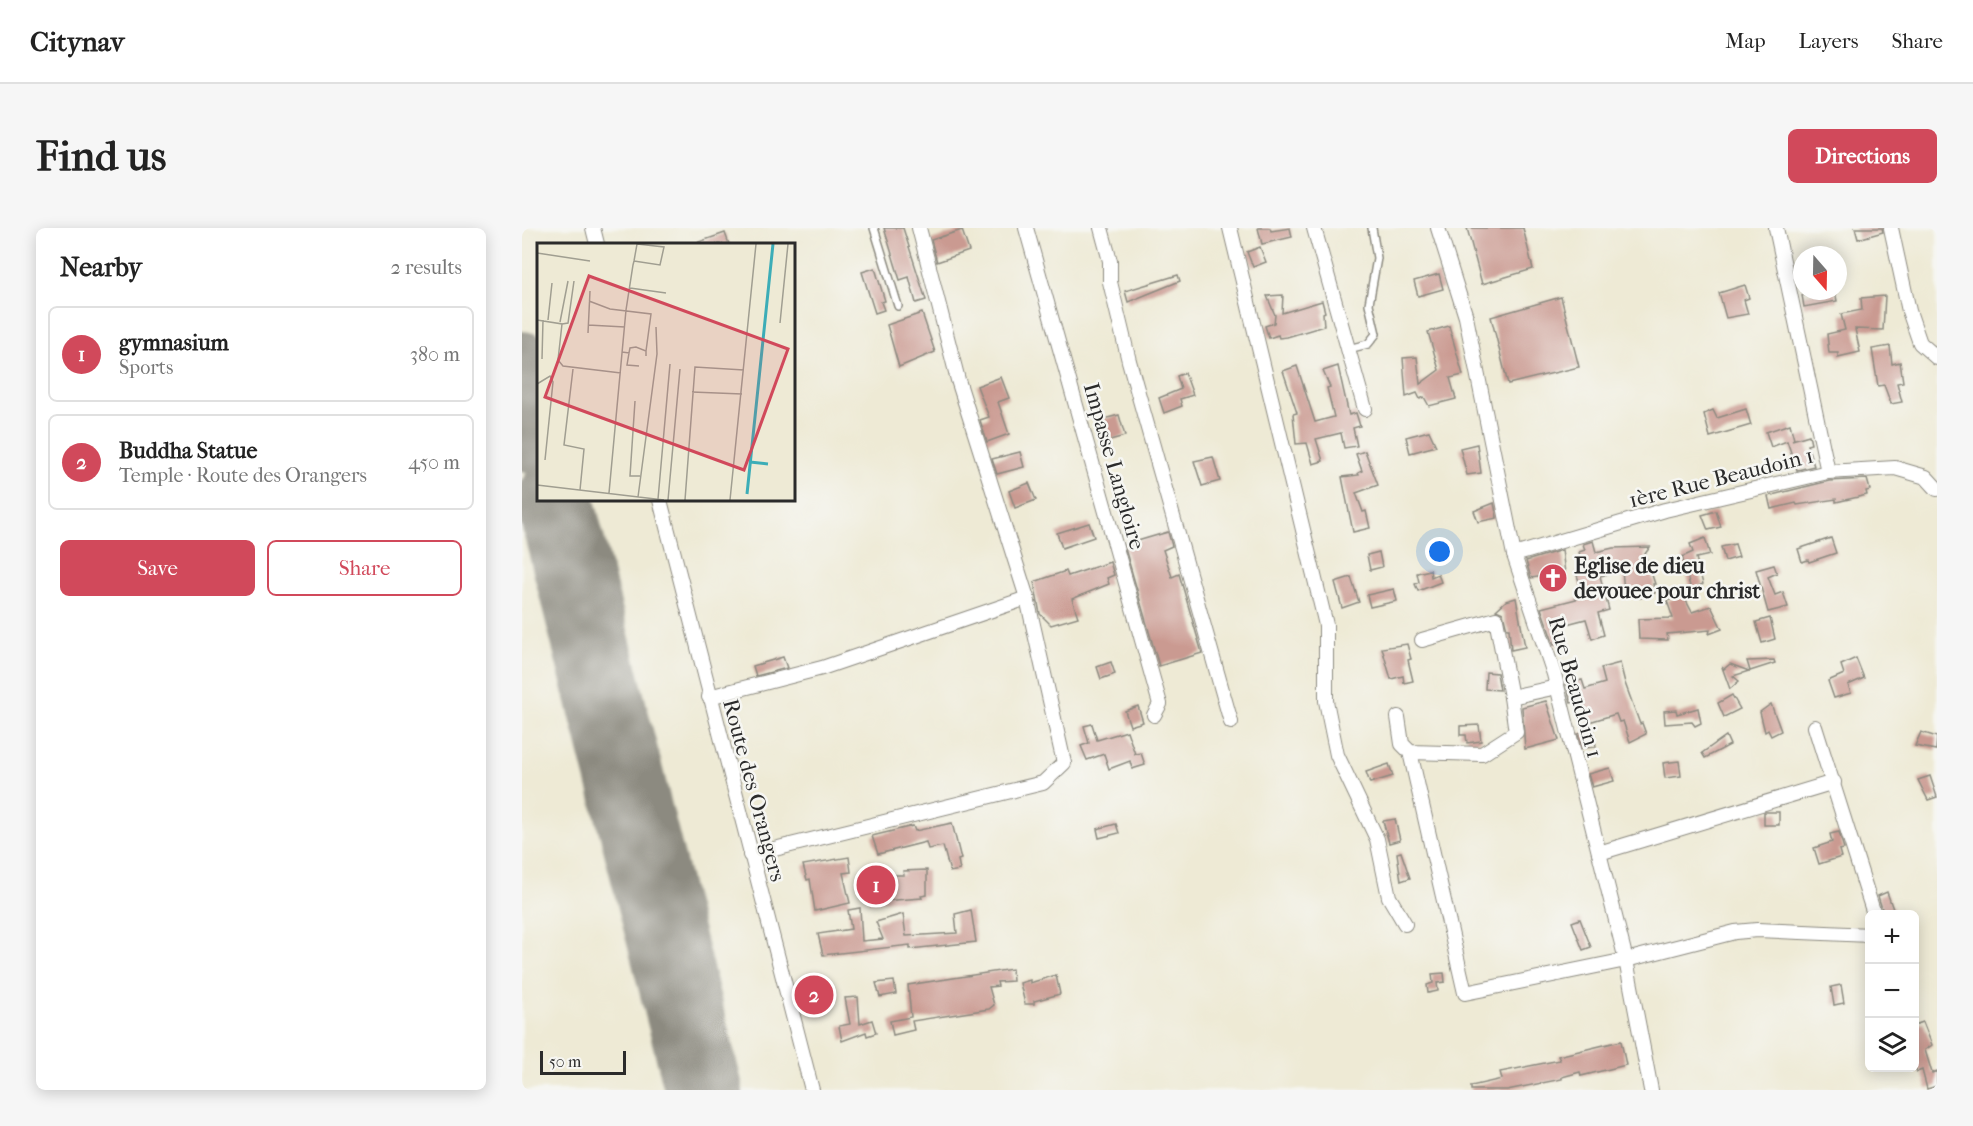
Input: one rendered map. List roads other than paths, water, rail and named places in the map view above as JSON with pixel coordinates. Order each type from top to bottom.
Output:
[{"type":"street","points":[[593,228],[597,243]]},
{"type":"street","points":[[750,855],[1043,783],[1064,763],[1027,598],[958,380],[919,228]]},
{"type":"street","name":"Impasse Langloire","points":[[1026,228],[1161,704],[1154,715]]},
{"type":"street","points":[[1101,228],[1110,261],[1110,282],[1129,360],[1231,722]]},
{"type":"street","points":[[1230,228],[1326,625],[1326,701],[1337,755],[1377,839],[1389,897],[1405,924]]},
{"type":"street","points":[[1314,228],[1365,409]]},
{"type":"street","name":"Rue Beaudoin 1","points":[[1438,228],[1466,316],[1514,555],[1557,687],[1626,960],[1652,1090]]},
{"type":"street","points":[[1776,228],[1828,472]]},
{"type":"street","points":[[1891,228],[1909,311],[1920,343],[1937,358]]},
{"type":"street","name":"1ère Rue Beaudoin 1","points":[[1514,555],[1665,510],[1828,472],[1895,468],[1926,477],[1937,489]]},
{"type":"street","name":"Route des Orangers","points":[[660,501],[812,1090]]},
{"type":"street","points":[[709,697],[822,668],[1027,598]]},
{"type":"street","points":[[1410,752],[1482,754],[1516,732],[1496,619],[1422,640]]},
{"type":"street","points":[[1511,697],[1557,687]]},
{"type":"street","points":[[1398,717],[1402,744],[1410,752],[1465,993],[1626,960],[1735,932],[1757,930],[1865,935]]},
{"type":"street","points":[[1815,727],[1873,910]]},
{"type":"street","points":[[1599,853],[1834,782]]},
{"type":"lane","points":[[874,228],[898,306]]},
{"type":"lane","points":[[1348,349],[1368,344],[1376,334],[1369,304],[1377,258],[1372,228]]},
{"type":"place","name":"Eglise de dieu devouee pour christ","points":[[1553,578]]},
{"type":"place","name":"gymnasium","points":[[876,885]]},
{"type":"place","name":"Buddha Statue","points":[[814,995]]}]
